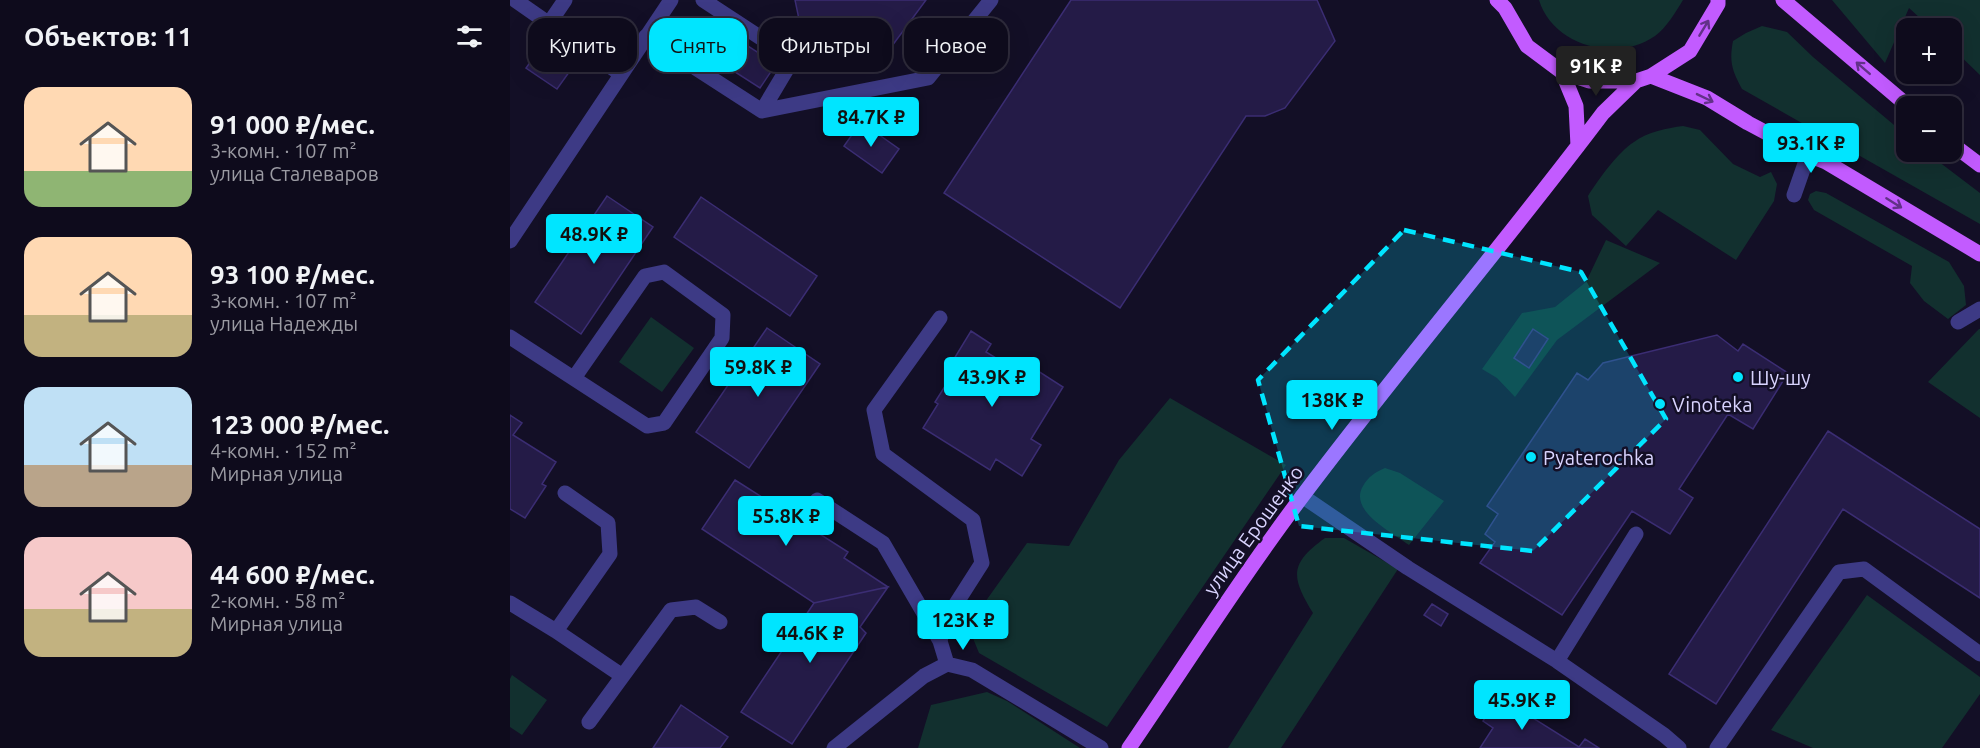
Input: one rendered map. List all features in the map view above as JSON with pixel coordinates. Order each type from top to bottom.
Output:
[{"type":"main road","points":[[1502,3],[1527,46],[1562,72],[1589,81],[1636,81],[1651,76],[1690,51],[1718,4],[1718,0]]},
{"type":"main road","points":[[1783,0],[1896,96]]},
{"type":"main road","points":[[1562,72],[1576,106],[1578,146]]},
{"type":"main road","points":[[1651,76],[1707,98],[1748,123],[1826,162],[1980,254]]},
{"type":"main road","name":"улица Ерошенко","points":[[1129,748],[1251,566],[1302,496],[1603,113],[1636,81]]},
{"type":"main road","points":[[1962,152],[1980,165]]},
{"type":"street","points":[[515,0],[539,18]]},
{"type":"street","points":[[553,18],[565,0]]},
{"type":"street","points":[[510,241],[671,0]]},
{"type":"street","points":[[703,0],[793,59],[762,111]]},
{"type":"street","points":[[646,36],[762,111],[928,78],[991,0]]},
{"type":"street","points":[[1794,195],[1808,155]]},
{"type":"street","points":[[510,337],[647,426],[664,423],[722,338],[723,315],[664,272],[645,276],[574,378]]},
{"type":"street","points":[[1958,322],[1980,309]]},
{"type":"street","points":[[940,318],[874,410],[883,454],[973,520],[982,563],[945,621],[940,641]]},
{"type":"street","points":[[556,631],[610,554],[608,523],[565,493]]},
{"type":"street","points":[[1302,496],[1408,568],[1557,661],[1664,735],[1679,748]]},
{"type":"street","points":[[817,500],[883,543],[940,641],[947,664]]},
{"type":"street","points":[[1557,661],[1636,534]]},
{"type":"street","points":[[1717,748],[1839,572],[1864,569],[1980,654]]},
{"type":"street","points":[[510,604],[556,631],[621,675]]},
{"type":"street","points":[[589,722],[621,675],[671,610],[696,606],[720,622]]},
{"type":"street","points":[[834,748],[924,676],[947,664],[972,670],[1101,748]]},
{"type":"highlighted area","points":[[1404,230],[1581,272],[1666,419],[1533,551],[1299,526],[1258,380]]},
{"type":"green space","points":[[1539,0],[1683,0],[1667,24],[1655,36],[1639,44],[1605,49],[1572,39],[1558,29],[1546,16]]},
{"type":"green space","points":[[1832,0],[1980,0],[1980,75],[1962,58],[1962,18],[1920,18],[1909,8],[1905,18],[1896,18],[1896,38],[1885,63]]},
{"type":"green space","points":[[1762,26],[1787,32],[1813,57],[1896,127],[1896,162],[1939,162],[1980,193],[1980,224],[1742,89],[1732,66],[1731,55],[1733,41]]},
{"type":"green space","points":[[1683,126],[1700,130],[1733,164],[1760,177],[1771,172],[1777,184],[1774,201],[1736,260],[1658,210],[1626,246],[1592,215],[1588,196],[1621,152],[1645,136],[1664,129]]},
{"type":"green space","points":[[1816,191],[1826,193],[1949,262],[1964,286],[1966,305],[1948,319],[1924,301],[1910,283],[1912,266],[1814,210],[1808,200],[1810,194]]},
{"type":"green space","points":[[1606,240],[1660,263],[1557,340],[1515,397],[1497,378],[1482,369],[1522,313],[1555,307],[1586,282]]},
{"type":"green space","points":[[651,317],[694,348],[662,392],[619,362]]},
{"type":"green space","points":[[1980,329],[1980,418],[1928,382]]},
{"type":"green space","points":[[1170,398],[1286,465],[1107,727],[979,653],[968,626],[1027,543],[1069,546],[1119,460]]},
{"type":"green space","points":[[1385,468],[1400,473],[1444,501],[1409,545],[1383,528],[1362,504],[1360,495],[1363,486],[1372,475]]},
{"type":"green space","points":[[1325,538],[1344,538],[1398,569],[1281,748],[1228,748],[1313,613],[1301,590],[1297,572],[1305,556]]},
{"type":"green space","points":[[1867,595],[1980,677],[1980,694],[1942,748],[1813,748],[1771,730]]},
{"type":"green space","points":[[512,675],[547,700],[522,735],[510,727],[510,679]]},
{"type":"green space","points":[[987,692],[1007,701],[1080,748],[918,748],[931,705]]},
{"type":"building","points":[[795,0],[926,0],[913,18],[904,18],[904,30],[892,46],[892,18],[799,18]]},
{"type":"building","points":[[1071,0],[1317,0],[1335,41],[1285,108],[1265,116],[1246,116],[1120,308],[944,193]]},
{"type":"building","points":[[747,45],[759,53],[759,72],[771,72],[760,88],[735,72],[747,72]]},
{"type":"building","points":[[532,72],[569,72],[557,89]]},
{"type":"building","points":[[861,122],[899,149],[882,173],[844,146]]},
{"type":"building","points":[[607,196],[653,227],[581,334],[535,302]]},
{"type":"building","points":[[701,197],[817,276],[790,316],[674,237]]},
{"type":"building","points":[[767,328],[820,364],[749,468],[696,432]]},
{"type":"building","points":[[1533,329],[1548,339],[1529,368],[1514,358]]},
{"type":"building","points":[[971,331],[991,344],[986,352],[1029,378],[1035,369],[1063,387],[1031,439],[1041,445],[1022,476],[996,459],[990,470],[923,428],[938,404],[935,402],[947,383],[956,388],[961,381],[946,372]]},
{"type":"building","points":[[1717,335],[1738,351],[1743,344],[1788,373],[1753,429],[1728,414],[1679,489],[1693,498],[1670,534],[1632,511],[1562,615],[1480,563],[1495,542],[1485,534],[1498,514],[1487,506],[1577,373],[1588,380],[1603,363]]},
{"type":"building","points":[[510,415],[522,423],[513,435],[556,462],[542,484],[546,486],[525,518],[510,509]]},
{"type":"building","points":[[1828,431],[1980,529],[1980,598],[1843,509],[1716,704],[1669,674]]},
{"type":"building","points":[[735,480],[848,552],[844,558],[888,587],[814,603],[702,529]]},
{"type":"building","points":[[888,587],[860,627],[866,633],[792,744],[741,712],[814,603]]},
{"type":"building","points":[[1432,604],[1448,614],[1441,626],[1424,615]]},
{"type":"building","points":[[1498,696],[1579,747],[1585,739],[1599,748],[1480,748],[1493,728],[1483,721]]},
{"type":"building","points":[[681,705],[728,737],[720,748],[653,748]]},
{"type":"place","name":"Шу-шу","points":[[1738,377]]},
{"type":"place","name":"Vinoteka","points":[[1660,404]]},
{"type":"place","name":"Pyaterochka","points":[[1531,457]]}]
